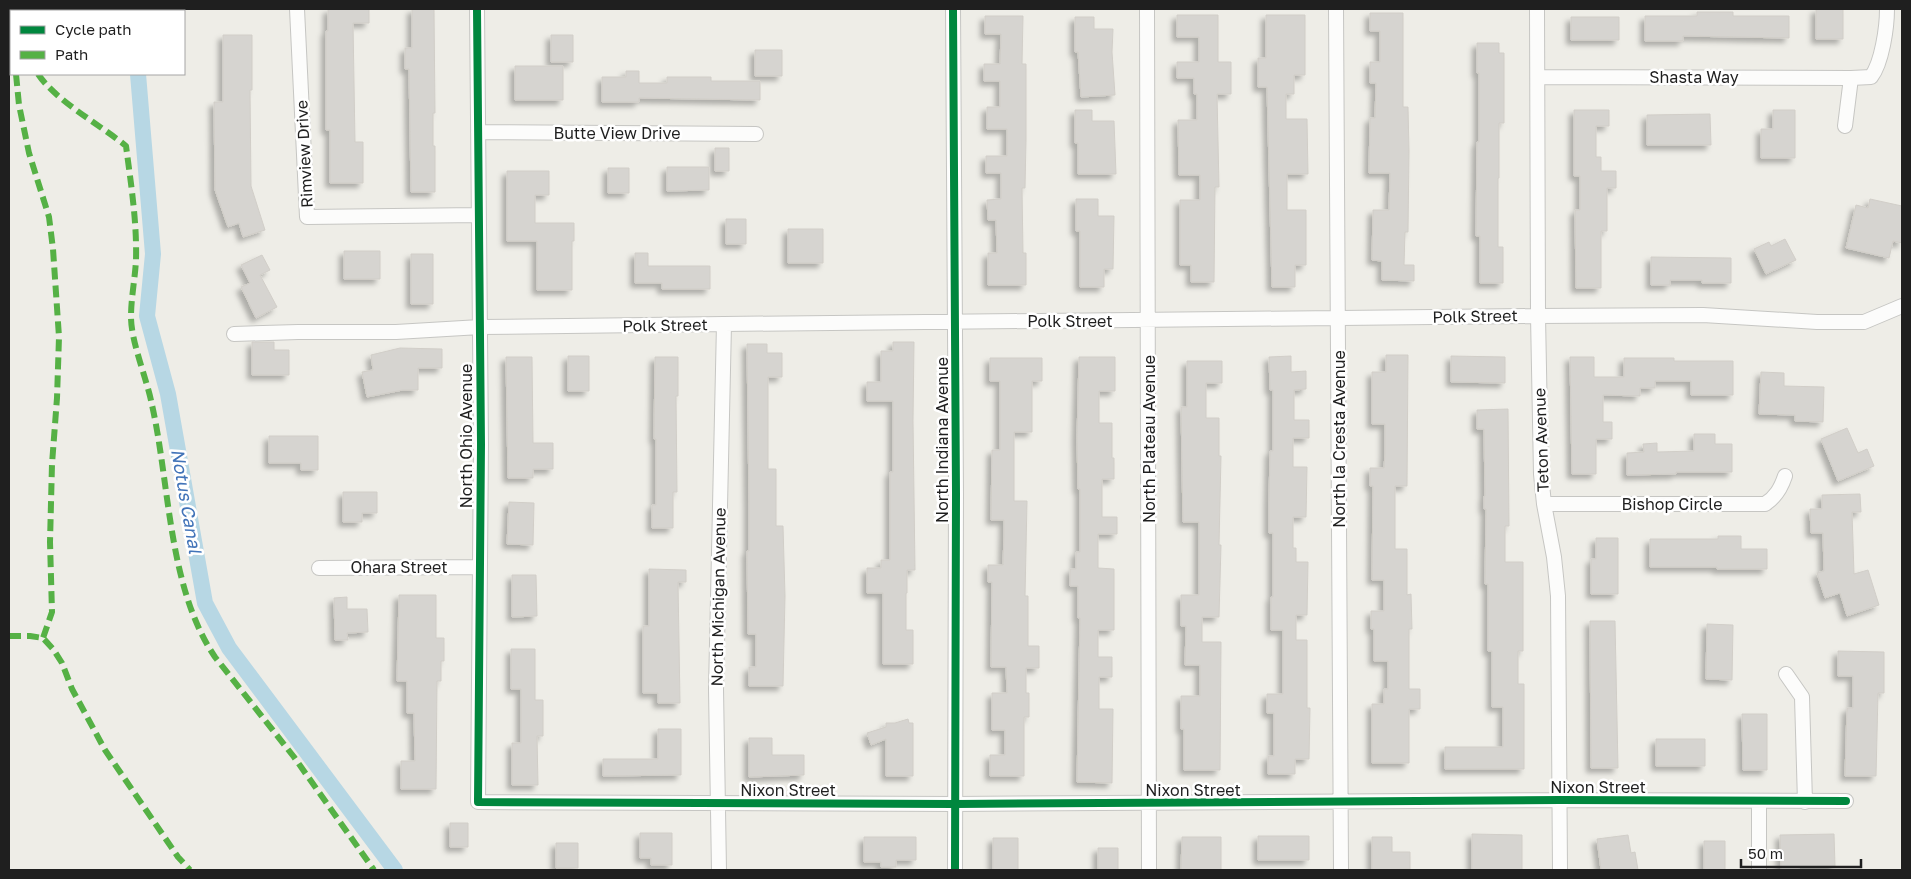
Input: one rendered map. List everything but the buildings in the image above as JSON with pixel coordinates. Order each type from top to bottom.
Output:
[{"type":"street","name":"Rimview Drive","points":[[297,9],[307,217],[479,215]]},
{"type":"street","name":"North Ohio Avenue","points":[[477,9],[480,327],[478,802],[540,802]]},
{"type":"street","name":"North Indiana Avenue","points":[[953,9],[955,870]]},
{"type":"street","name":"North Plateau Avenue","points":[[1147,9],[1150,870]]},
{"type":"street","name":"North la Cresta Avenue","points":[[1336,9],[1342,870]]},
{"type":"street","name":"Teton Avenue","points":[[1537,9],[1538,316],[1541,474],[1558,596],[1560,870]]},
{"type":"street","name":"Shasta Way","points":[[1538,77],[1871,77],[1877,70],[1887,21],[1887,9]]},
{"type":"street","points":[[1845,126],[1851,78]]},
{"type":"street","name":"Butte View Drive","points":[[478,132],[756,134]]},
{"type":"street","name":"Polk Street","points":[[234,334],[396,332],[480,327],[1538,316],[1703,315],[1817,322],[1864,322],[1902,306]]},
{"type":"street","name":"North Michigan Avenue","points":[[719,870],[716,689],[724,324]]},
{"type":"street","name":"Bishop Circle","points":[[1544,504],[1765,504],[1773,500],[1782,486],[1784,476]]},
{"type":"street","name":"Ohara Street","points":[[319,568],[480,566]]},
{"type":"street","points":[[1786,674],[1802,697],[1805,802]]},
{"type":"street","name":"Nixon Street","points":[[540,802],[718,804],[1149,804],[1560,800],[1846,802]]},
{"type":"street","points":[[1759,801],[1759,870]]},
{"type":"waterway","name":"Notus Canal","points":[[138,75],[153,254],[147,316],[168,394],[205,603],[229,648],[395,870]]},
{"type":"marked path","points":[[16,75],[19,105],[29,153],[49,217],[59,337],[50,542],[52,612],[43,638]]},
{"type":"marked path","points":[[39,75],[67,103],[126,146],[136,232],[131,310],[132,327],[136,349],[152,405],[179,568],[188,600],[200,630],[215,657],[294,757],[374,870]]},
{"type":"marked path","points":[[9,636],[43,638],[53,649],[62,663],[72,689],[105,750],[178,857],[190,870]]},
{"type":"cycle path","points":[[477,9],[481,444],[478,802],[955,804],[1560,800],[1846,801]]},
{"type":"cycle path","points":[[953,9],[956,493],[955,870]]}]
